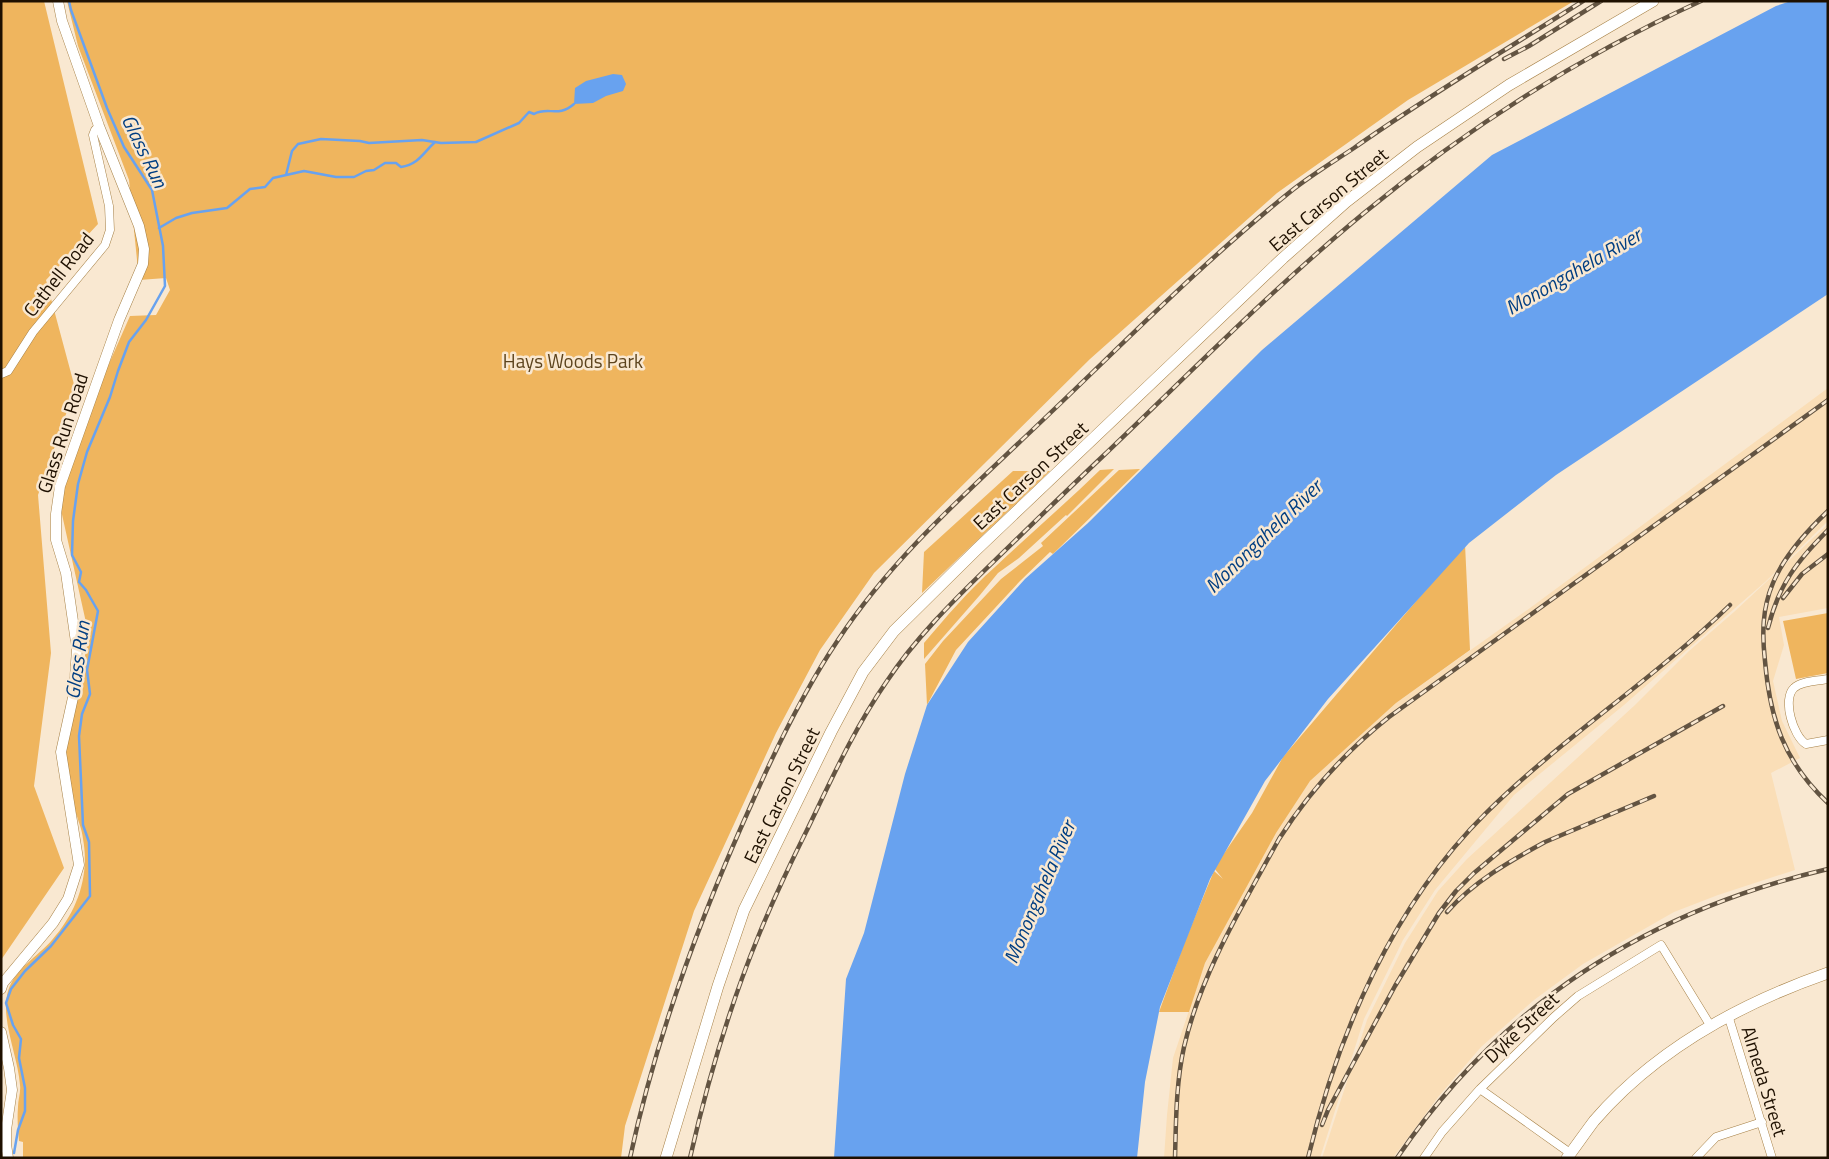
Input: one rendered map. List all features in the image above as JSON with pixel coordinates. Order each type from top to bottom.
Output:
[{"type":"main road","name":"Glass Run Road","points":[[1,989],[3,983],[58,915],[68,899],[79,865],[61,752],[74,693],[77,649],[66,573],[56,540],[56,514],[60,486],[119,320],[143,264],[144,249],[138,226],[99,126],[62,21],[58,1]]},
{"type":"main road","name":"East Carson Street","points":[[666,1158],[718,986],[744,910],[831,732],[863,672],[894,631],[976,550],[1276,265],[1346,202],[1417,148],[1509,85],[1653,1]]},
{"type":"main road","points":[[1568,1156],[1595,1121],[1635,1081],[1664,1057],[1710,1025],[1728,1015],[1777,991],[1828,974]]},
{"type":"main road","points":[[1,1032],[12,1090],[6,1130],[8,1158]]},
{"type":"street","name":"Cathell Road","points":[[1,374],[8,371],[33,332],[106,245],[110,230],[109,206],[93,135],[99,126]]},
{"type":"street","points":[[1828,679],[1799,684],[1793,688],[1788,701],[1795,730],[1800,739],[1806,744],[1828,740]]},
{"type":"street","name":"Dyke Street","points":[[1424,1158],[1442,1132],[1480,1089],[1528,1041],[1578,996],[1661,945],[1710,1025]]},
{"type":"street","name":"Almeda Street","points":[[1728,1015],[1772,1158]]},
{"type":"street","points":[[1480,1089],[1568,1156]]},
{"type":"street","points":[[1696,1158],[1716,1137],[1762,1122]]},
{"type":"shaded area","points":[[1828,388],[1828,521],[1765,582],[1624,705],[1514,795],[1435,890],[1403,940],[1364,1019],[1320,1158],[1164,1158],[1173,1058],[1205,963],[1263,851],[1310,781],[1396,703],[1530,608]]},
{"type":"shaded area","points":[[1828,524],[1828,608],[1779,617],[1784,645],[1773,681],[1782,721],[1800,758],[1771,773],[1795,870],[1718,895],[1674,912],[1583,964],[1534,1000],[1481,1047],[1439,1096],[1393,1158],[1322,1158],[1367,1020],[1405,943],[1438,891],[1467,859]]},
{"type":"green space","points":[[1,1],[44,1],[98,224],[46,280],[75,388],[38,495],[51,653],[34,786],[64,868],[1,960]]},
{"type":"green space","name":"Hays Woods Park","points":[[67,1],[1574,1],[1408,100],[1277,193],[1090,359],[874,573],[820,650],[776,733],[694,911],[625,1126],[621,1158],[23,1158],[23,1142],[19,1141],[18,1124],[19,1074],[6,1013],[8,991],[16,976],[52,940],[68,918],[80,893],[85,866],[82,835],[64,758],[89,636],[59,501],[104,375],[130,316],[156,315],[170,290],[166,278],[139,280],[129,180],[78,46]]},
{"type":"green space","points":[[1114,469],[1067,516],[1019,558],[998,573],[924,659],[924,643],[976,585],[1100,470]]},
{"type":"green space","points":[[1140,469],[1053,554],[1050,552],[1020,581],[956,650],[927,705],[925,664],[943,641],[1001,579],[1043,546],[1041,543],[1119,470]]},
{"type":"green space","points":[[1013,471],[1050,471],[922,593],[924,552]]},
{"type":"green space","points":[[1465,544],[1470,650],[1396,703],[1310,781],[1276,833],[1205,963],[1189,1012],[1159,1012],[1185,941],[1214,871],[1223,879],[1214,868],[1252,813],[1283,757]]},
{"type":"green space","points":[[1828,613],[1828,673],[1796,679],[1783,621]]},
{"type":"water","name":"Monongahela River","points":[[1791,1],[1828,1],[1828,294],[1556,475],[1469,543],[1328,699],[1265,781],[1210,879],[1160,1007],[1145,1082],[1137,1158],[834,1158],[846,979],[864,933],[905,774],[927,705],[968,642],[1025,579],[1088,523],[1262,350],[1492,155],[1776,6]]},
{"type":"water","points":[[613,74],[622,75],[626,84],[623,91],[606,96],[593,103],[574,104],[575,88],[586,81]]},
{"type":"waterway","name":"Glass Run","points":[[14,1153],[18,1130],[25,1111],[25,1088],[19,1058],[21,1039],[13,1025],[6,1003],[11,989],[25,971],[51,946],[90,896],[89,842],[83,825],[79,736],[82,714],[90,694],[87,670],[98,611],[79,582],[81,572],[72,555],[73,521],[78,484],[87,452],[110,397],[129,342],[146,320],[165,286],[163,246],[152,190],[124,147],[107,108],[69,1]]},
{"type":"waterway","points":[[286,175],[292,151],[298,144],[321,139],[369,143],[422,140],[441,143],[476,142],[519,123],[529,112],[534,114],[544,111],[558,111],[574,104]]},
{"type":"waterway","points":[[159,228],[176,218],[192,213],[227,208],[250,189],[265,187],[273,178],[304,171],[336,177],[354,177],[366,171],[374,170],[385,163],[396,163],[401,167],[407,166],[417,161],[435,142]]},
{"type":"railway","points":[[630,1158],[666,1023],[697,934],[732,848],[770,762],[802,700],[838,640],[884,579],[962,497],[1165,303],[1226,246],[1290,192],[1410,110],[1583,1]]},
{"type":"railway","points":[[1504,59],[1529,46],[1601,1]]},
{"type":"railway","points":[[690,1158],[711,1074],[728,1018],[764,923],[854,735],[875,698],[921,636],[974,581],[1231,333],[1296,272],[1364,213],[1443,152],[1525,96],[1656,22],[1701,1]]},
{"type":"railway","points":[[1175,1158],[1181,1061],[1191,1020],[1201,993],[1224,940],[1279,839],[1315,789],[1357,744],[1389,717],[1828,400]]},
{"type":"railway","points":[[1828,511],[1797,545],[1777,574],[1769,593],[1763,631],[1767,682],[1782,738],[1800,772],[1828,803]]},
{"type":"railway","points":[[1768,628],[1772,612],[1790,574],[1807,552],[1828,530]]},
{"type":"railway","points":[[1783,598],[1802,574],[1828,554]]},
{"type":"railway","points":[[1308,1158],[1335,1064],[1353,1018],[1373,973],[1423,888],[1453,849],[1486,813],[1515,786],[1545,759],[1670,659],[1730,605]]},
{"type":"railway","points":[[1322,1125],[1328,1110],[1395,986],[1439,913],[1456,891],[1474,873],[1568,794],[1723,706]]},
{"type":"railway","points":[[1447,912],[1480,882],[1532,849],[1654,796]]},
{"type":"railway","points":[[1397,1158],[1438,1103],[1483,1054],[1532,1010],[1584,971],[1640,938],[1699,910],[1762,887],[1828,869]]}]
